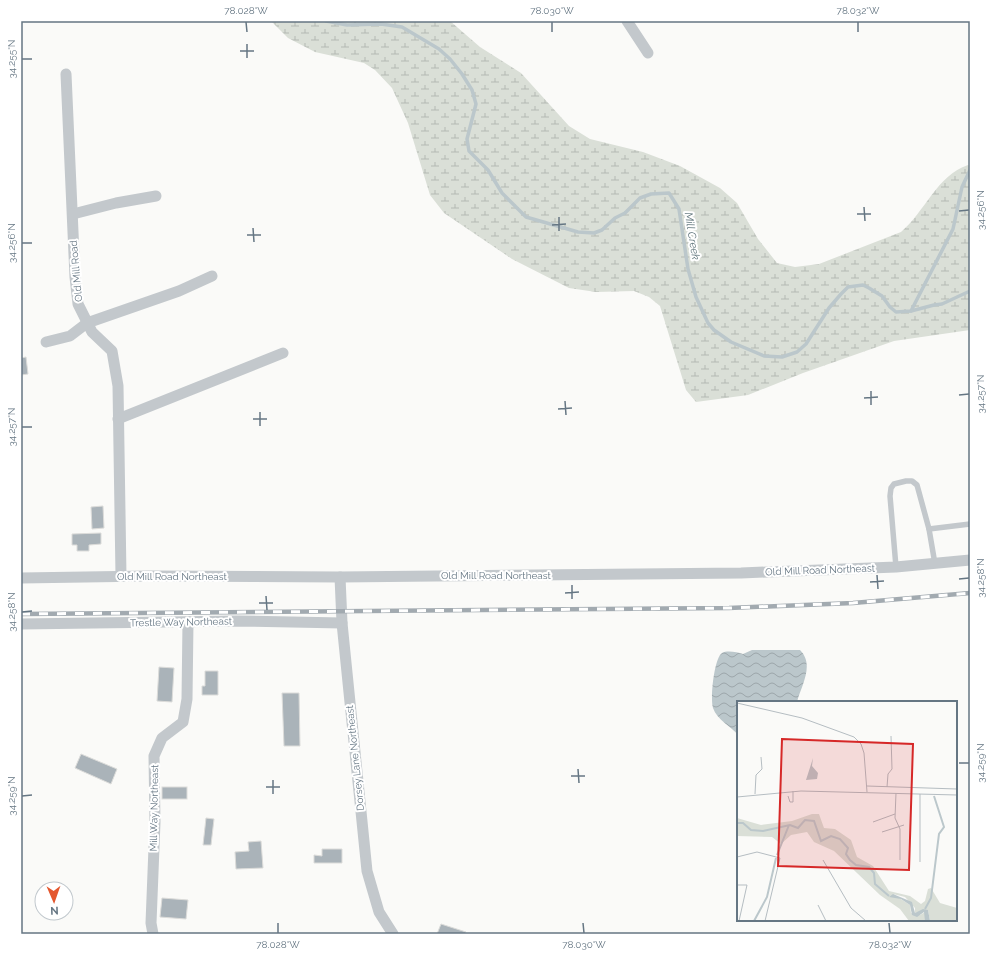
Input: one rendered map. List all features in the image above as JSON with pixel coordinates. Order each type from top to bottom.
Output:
[{"type":"street","points":[[627,21],[648,53]]},
{"type":"street","name":"Old Mill Road","points":[[66,74],[75,277],[78,304],[92,332],[112,351],[118,386],[121,576]]},
{"type":"street","points":[[73,214],[116,203],[156,196]]},
{"type":"street","points":[[46,342],[70,336],[87,323],[179,291],[212,276]]},
{"type":"street","points":[[118,419],[283,353]]},
{"type":"street","name":"Old Mill Road Northeast","points":[[21,578],[121,576],[340,577],[741,573],[896,567],[970,560]]},
{"type":"street","name":"Dorsey Lane Northeast","points":[[340,577],[342,623],[367,871],[379,912],[393,934]]},
{"type":"street","name":"Trestle Way Northeast","points":[[21,624],[188,622],[342,623]]},
{"type":"street","name":"Mill Way Northeast","points":[[153,934],[151,923],[155,822],[154,756],[162,738],[182,722],[187,700],[188,622]]},
{"type":"lane","points":[[896,567],[890,496],[891,488],[894,484],[906,481],[912,481],[917,485],[929,529],[935,564]]},
{"type":"lane","points":[[929,529],[970,524]]},
{"type":"green space","points":[[271,21],[450,21],[480,47],[521,73],[569,126],[590,139],[643,152],[680,166],[720,188],[737,203],[758,239],[777,263],[795,267],[819,264],[901,232],[948,177],[957,170],[968,165],[970,166],[970,330],[894,341],[803,373],[748,395],[696,402],[686,390],[660,306],[649,297],[634,291],[596,292],[569,288],[512,259],[444,213],[430,195],[408,123],[392,88],[375,70],[364,63],[315,52],[288,38]]},
{"type":"water","points":[[752,650],[800,650],[804,656],[807,669],[797,701],[737,701],[737,734],[718,716],[713,708],[713,679],[719,656],[722,653],[729,651],[743,654]]},
{"type":"building","points":[[26,357],[28,374],[21,375],[21,358]]},
{"type":"building","points":[[103,506],[104,528],[92,529],[91,507]]},
{"type":"building","points":[[101,533],[101,544],[89,545],[89,551],[77,551],[77,545],[72,545],[72,534]]},
{"type":"building","points":[[159,667],[174,668],[172,702],[157,701]]},
{"type":"building","points":[[205,671],[218,671],[218,695],[202,695],[202,686],[205,686]]},
{"type":"building","points":[[282,693],[299,693],[300,746],[284,746]]},
{"type":"building","points":[[81,754],[117,769],[111,784],[75,768]]},
{"type":"building","points":[[162,787],[187,787],[187,799],[162,799]]},
{"type":"building","points":[[206,818],[214,819],[211,845],[203,845]]},
{"type":"building","points":[[261,841],[263,868],[236,869],[235,852],[249,851],[248,842]]},
{"type":"building","points":[[322,849],[342,849],[342,863],[314,863],[314,855],[322,856]]},
{"type":"building","points":[[162,898],[188,900],[186,919],[160,917]]},
{"type":"building","points":[[441,924],[466,932],[465,934],[437,934]]},
{"type":"waterway","name":"Mill Creek","points":[[326,21],[347,25],[381,24],[402,27],[439,49],[450,59],[472,90],[476,104],[467,139],[469,151],[488,170],[502,193],[526,217],[578,232],[594,233],[602,230],[615,218],[625,213],[640,198],[651,194],[669,193],[679,209],[688,269],[696,297],[708,323],[714,330],[731,342],[764,356],[782,357],[797,352],[806,344],[829,308],[848,287],[863,285],[869,288],[882,296],[890,307],[896,312],[911,311],[942,304],[970,291]]},
{"type":"waterway","points":[[911,311],[953,229],[962,187],[970,170]]},
{"type":"railway","points":[[21,614],[729,608],[853,603],[970,593]]}]
